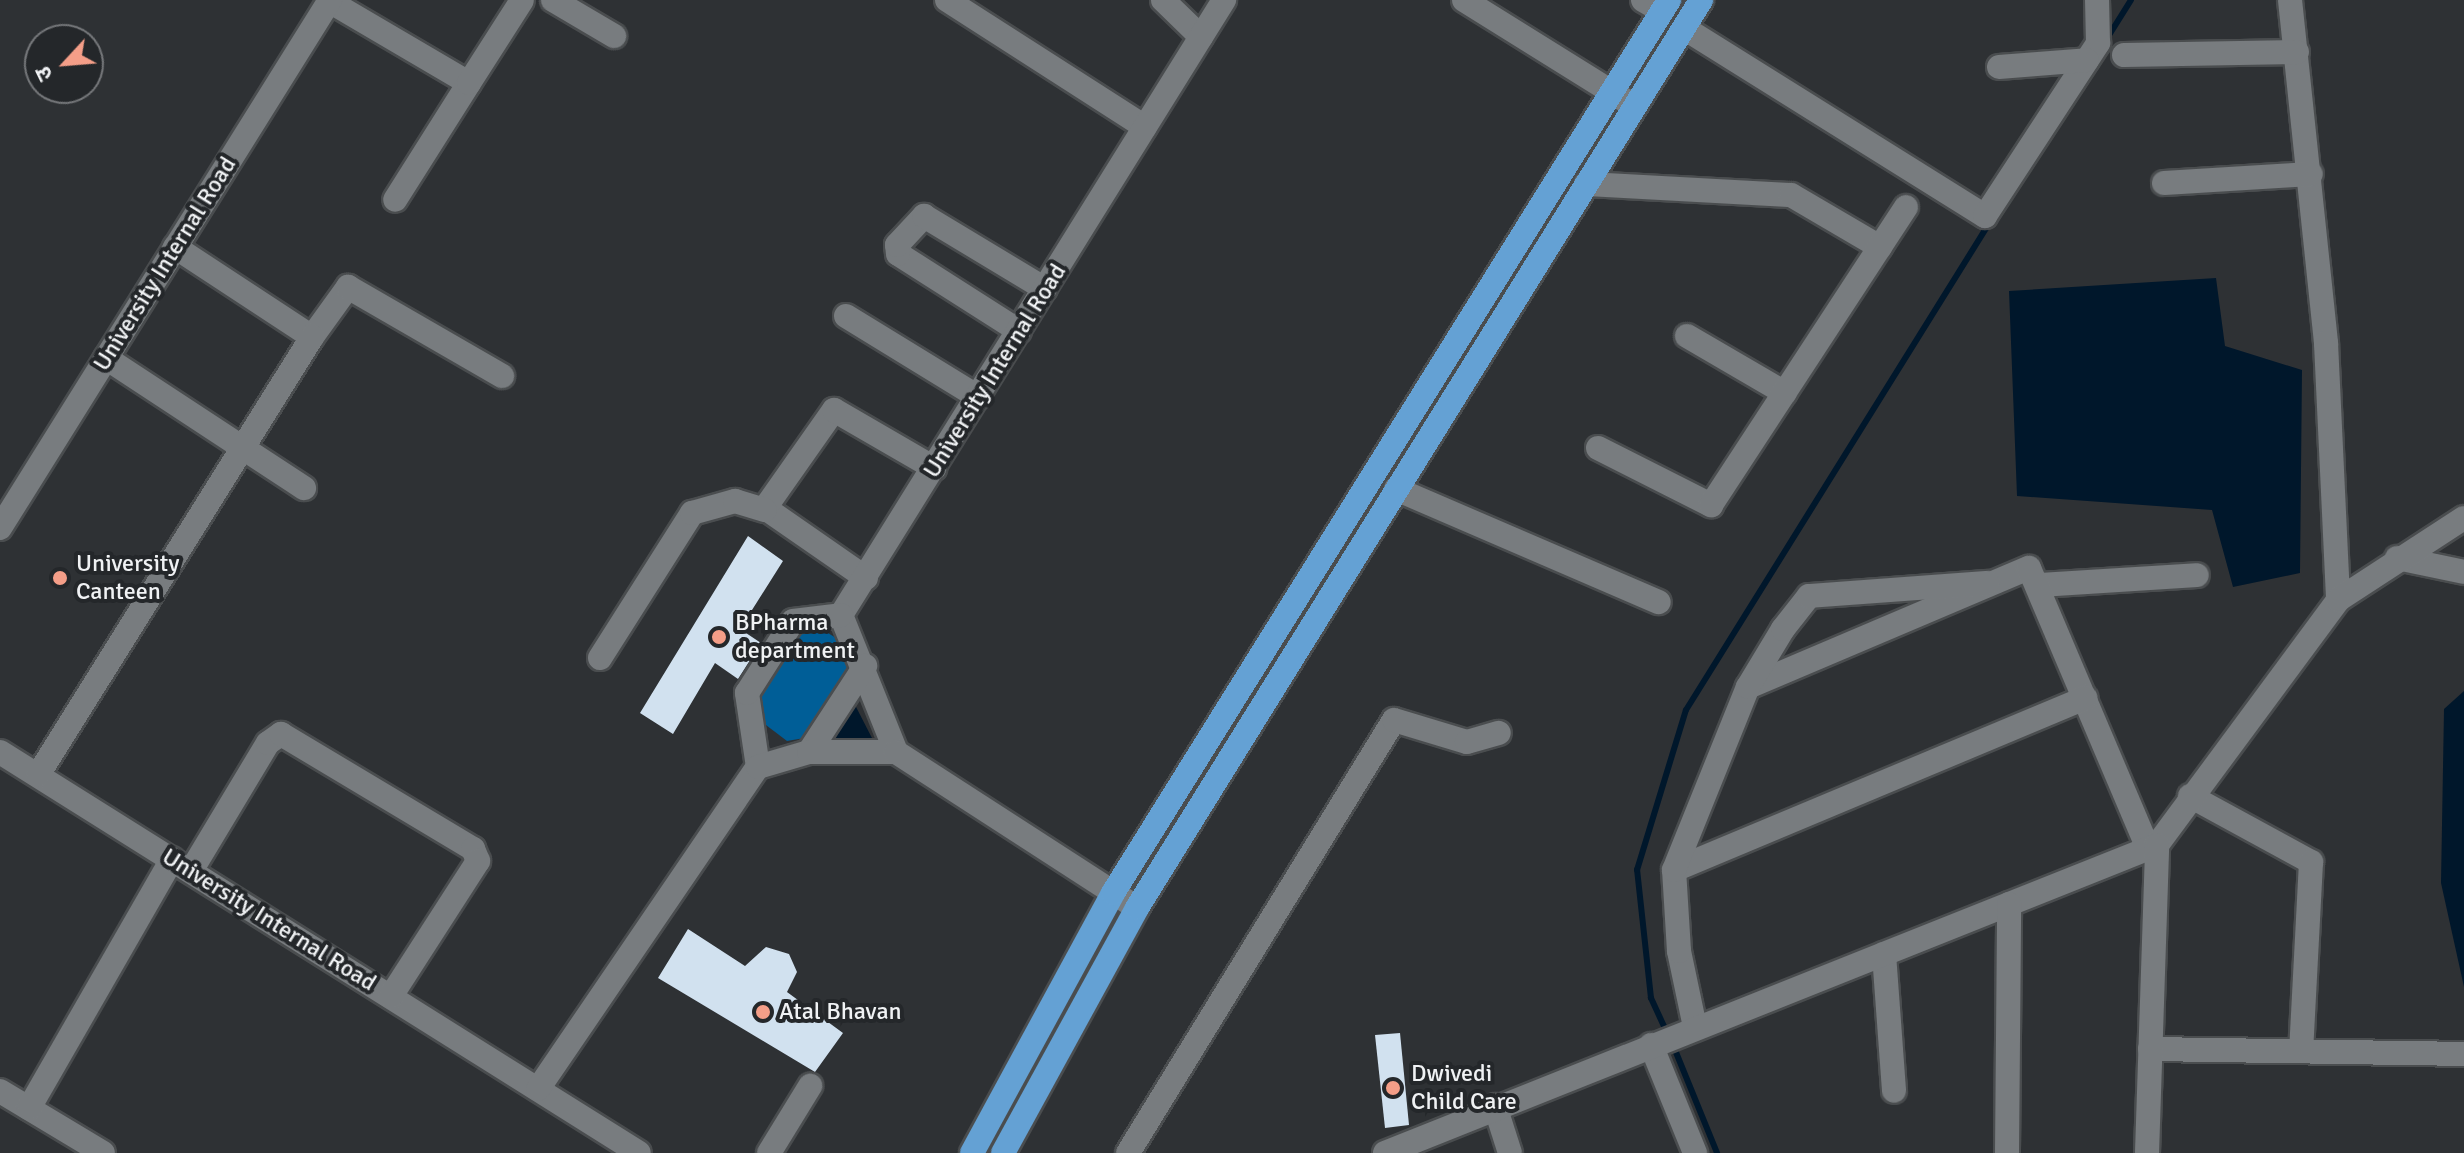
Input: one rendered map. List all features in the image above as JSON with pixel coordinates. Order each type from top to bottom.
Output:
[{"type":"highway","points":[[1003,1153],[1137,908],[1701,0]]},
{"type":"highway","points":[[972,1153],[1113,893],[1611,92],[1658,4]]},
{"type":"street","points":[[330,0],[469,83]]},
{"type":"street","name":"University Internal Road","points":[[0,528],[330,0]]},
{"type":"street","points":[[395,200],[522,0]]},
{"type":"street","points":[[553,0],[614,36]]},
{"type":"street","points":[[947,0],[1145,127]]},
{"type":"street","points":[[1163,0],[1201,37]]},
{"type":"street","name":"University Internal Road","points":[[841,615],[1224,0]]},
{"type":"street","points":[[1464,0],[1634,106]]},
{"type":"street","points":[[1684,28],[1981,216],[1993,210],[2101,34],[2097,0]]},
{"type":"street","points":[[2290,0],[2311,174],[2338,600]]},
{"type":"street","points":[[2124,55],[2297,52]]},
{"type":"street","points":[[1999,67],[2087,60]]},
{"type":"street","points":[[2164,183],[2311,174]]},
{"type":"street","points":[[1586,184],[1791,195],[1880,247]]},
{"type":"street","points":[[1598,448],[1711,505],[1906,207]]},
{"type":"street","points":[[1019,331],[898,254],[897,245],[924,216],[1045,289]]},
{"type":"street","points":[[175,247],[312,337]]},
{"type":"street","points":[[38,775],[245,453],[312,337],[348,287],[502,376]]},
{"type":"street","points":[[846,316],[978,397]]},
{"type":"street","points":[[1687,336],[1785,393]]},
{"type":"street","points":[[106,358],[245,453],[304,488]]},
{"type":"street","points":[[765,510],[834,410],[934,468]]},
{"type":"street","points":[[1396,489],[1659,602]]},
{"type":"street","points":[[600,658],[692,513],[735,501],[765,510],[866,578]]},
{"type":"street","points":[[1385,1153],[1495,1106],[2152,847],[2338,600],[2397,558],[2464,518]]},
{"type":"street","points":[[2397,558],[2464,572]]},
{"type":"street","points":[[1748,687],[2029,568],[2040,585],[2152,847],[2147,1153]]},
{"type":"street","points":[[2040,585],[2197,575]]},
{"type":"street","points":[[1695,1153],[1671,1037],[1679,951],[1674,870],[1748,687],[1809,596],[1988,583]]},
{"type":"street","points":[[758,767],[747,693],[793,621],[841,615],[865,666],[896,752]]},
{"type":"street","points":[[809,752],[865,666]]},
{"type":"street","points":[[1674,870],[2086,698]]},
{"type":"street","points":[[1128,1153],[1394,720],[1467,742],[1499,733]]},
{"type":"street","points":[[29,1108],[181,865],[268,743],[281,734],[473,849],[478,861],[391,996]]},
{"type":"street","name":"University Internal Road","points":[[0,752],[639,1153]]},
{"type":"street","points":[[538,1089],[758,767],[809,752],[896,752],[1137,908]]},
{"type":"street","points":[[2190,796],[2311,862],[2301,1051]]},
{"type":"street","points":[[2007,1153],[2009,904]]},
{"type":"street","points":[[1884,954],[1894,1091]]},
{"type":"street","points":[[2150,1049],[2464,1054]]},
{"type":"street","points":[[769,1153],[810,1086]]},
{"type":"street","points":[[0,1091],[103,1153]]},
{"type":"street","points":[[1495,1106],[1510,1153]]},
{"type":"shaded area","points":[[2216,278],[2225,346],[2302,370],[2300,573],[2233,587],[2212,510],[2017,496],[2009,291]]},
{"type":"shaded area","points":[[815,625],[849,646],[856,672],[810,737],[787,741],[758,719],[754,691],[786,636]]},
{"type":"shaded area","points":[[2464,691],[2464,987],[2441,883],[2444,709]]},
{"type":"shaded area","points":[[854,703],[873,740],[830,740]]},
{"type":"building","name":"BPharma department","points":[[748,536],[783,561],[740,629],[761,643],[738,679],[715,663],[673,734],[640,713]]},
{"type":"building","name":"Atal Bhavan","points":[[688,929],[745,966],[766,947],[789,954],[797,972],[787,992],[843,1033],[815,1072],[658,978]]},
{"type":"building","points":[[1400,1033],[1409,1125],[1385,1128],[1375,1035]]},
{"type":"waterway","points":[[2106,40],[2131,0]]},
{"type":"waterway","points":[[1668,1035],[1651,998],[1637,870],[1686,710],[1990,222]]},
{"type":"waterway","points":[[1673,1045],[1717,1153]]},
{"type":"place","name":"University Canteen","points":[[60,578]]},
{"type":"place","name":"BPharma department","points":[[719,637]]},
{"type":"place","name":"Atal Bhavan","points":[[763,1012]]},
{"type":"place","name":"Dwivedi Child Care","points":[[1393,1088]]}]
